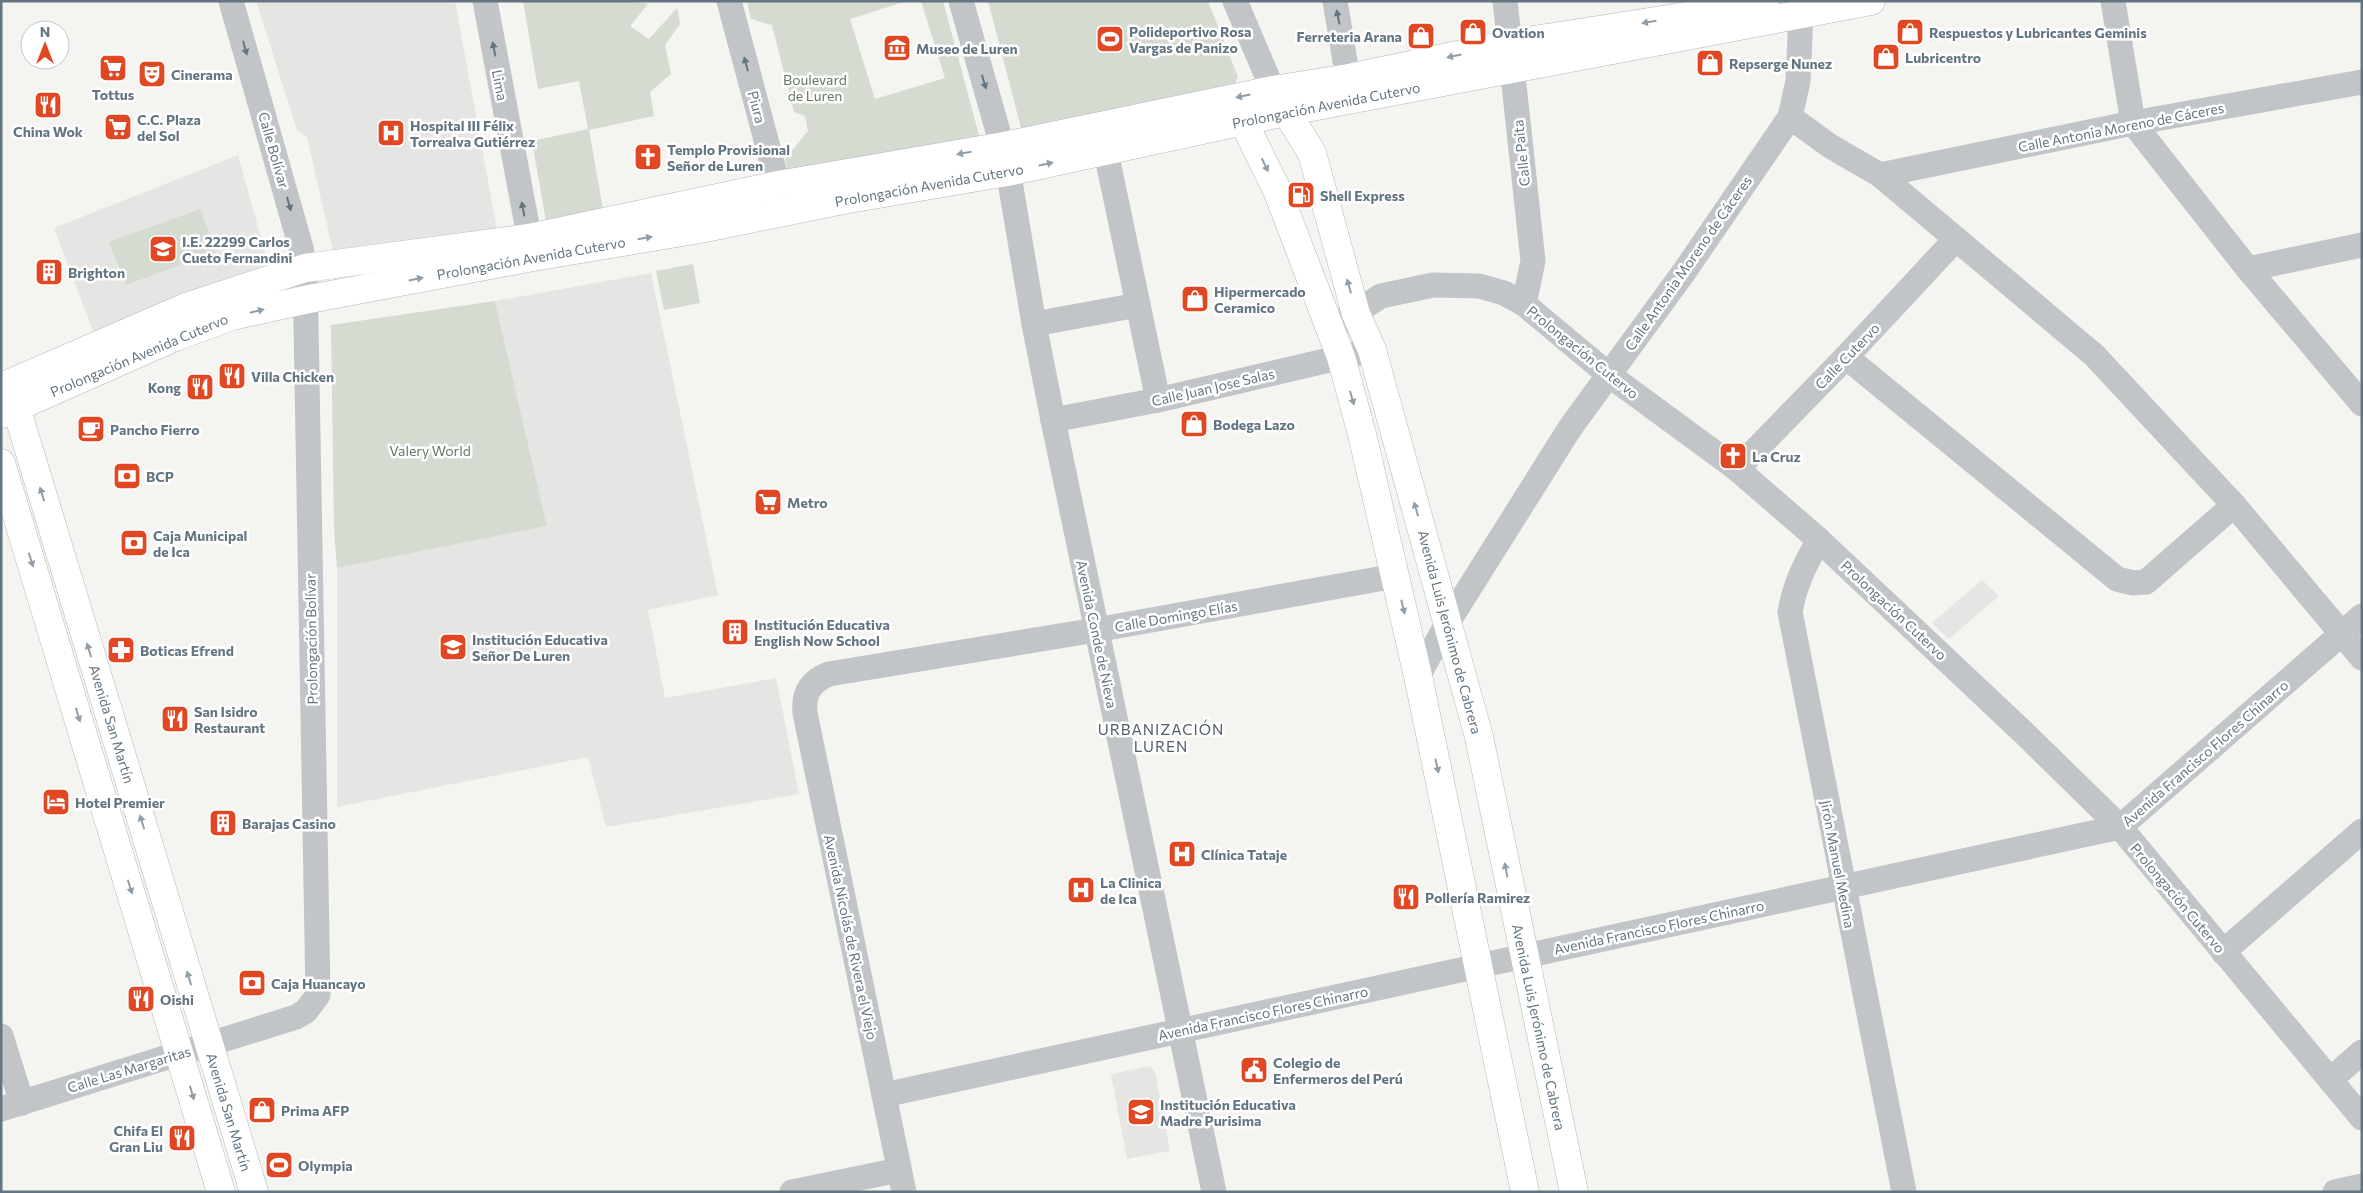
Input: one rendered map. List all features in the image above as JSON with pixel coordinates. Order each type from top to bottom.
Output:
[{"type":"street","name":"Calle Bolívar","points":[[231,1],[302,248],[305,268],[304,300]]},
{"type":"street","name":"Lima","points":[[485,1],[531,247]]},
{"type":"street","name":"Piura","points":[[729,1],[778,185],[782,213]]},
{"type":"street","name":"Avenida Conde de Nieva","points":[[961,1],[1001,140],[1053,420],[1214,1192]]},
{"type":"street","points":[[1235,1],[1279,101]]},
{"type":"street","points":[[1312,153],[1314,139],[1324,122],[1350,89],[1335,1]]},
{"type":"street","name":"Calle Paita","points":[[1505,1],[1534,261],[1524,304]]},
{"type":"street","name":"Prolongación Avenida Cutervo","points":[[5,393],[232,316],[531,247],[778,185],[1001,140],[1279,101],[1350,89],[1511,56],[1676,19],[1786,7],[1872,1]]},
{"type":"street","points":[[2113,1],[2133,123],[2248,269],[2362,404]]},
{"type":"street","name":"Calle Antonia Moreno de Cáceres","points":[[1418,676],[1448,622],[1570,428],[1684,272],[1790,117],[1798,82],[1799,42],[1786,7]]},
{"type":"street","name":"Calle Antonia Moreno de Cáceres","points":[[1880,175],[2133,123],[2362,82]]},
{"type":"street","name":"Prolongación Avenida Cutervo","points":[[5,393],[186,306],[305,268],[700,229],[843,200],[1007,172],[1106,152],[1243,121],[1279,101]]},
{"type":"street","name":"Avenida Luis Jerónimo de Cabrera","points":[[1279,101],[1312,153],[1356,314],[1372,350],[1448,622],[1479,738],[1523,956],[1574,1192]]},
{"type":"street","points":[[1790,117],[1830,146],[1880,175],[2094,355],[2234,505],[2362,658]]},
{"type":"street","points":[[1243,121],[1277,190],[1341,358],[1362,434],[1418,676],[1525,1192]]},
{"type":"street","points":[[1106,152],[1158,400]]},
{"type":"street","name":"Calle Cutervo","points":[[1736,469],[1846,357],[1955,240]]},
{"type":"street","points":[[2248,269],[2362,245]]},
{"type":"street","name":"Prolongación Cutervo","points":[[1328,328],[1356,314],[1382,296],[1433,285],[1479,286],[1504,293],[1524,304],[1609,375],[1736,469],[1819,540],[2026,735],[2120,827],[2222,952],[2362,1118]]},
{"type":"street","name":"Prolongación Bolívar","points":[[304,300],[318,978]]},
{"type":"street","points":[[1034,324],[1138,305]]},
{"type":"street","name":"Calle Juan Jose Salas","points":[[1053,420],[1158,400],[1372,350]]},
{"type":"street","points":[[1846,357],[2117,579],[2133,583],[2146,582],[2234,505]]},
{"type":"street","name":"Avenida San Martín","points":[[5,393],[254,1192]]},
{"type":"street","points":[[1,463],[221,1192]]},
{"type":"street","name":"Jirón Manuel Medina","points":[[1819,540],[1802,568],[1794,588],[1790,612],[1904,1192]]},
{"type":"street","name":"Calle Domingo Elías","points":[[812,684],[829,674],[1096,630],[1395,576]]},
{"type":"street","name":"Avenida Francisco Flores Chinarro","points":[[884,1095],[2120,827],[2362,616]]},
{"type":"street","name":"Avenida Nicolás de Rivera el Viejo","points":[[812,684],[806,693],[805,713],[902,1181]]},
{"type":"street","points":[[2222,952],[2362,831]]},
{"type":"street","name":"Calle Las Margaritas","points":[[12,1106],[296,1017],[306,1011],[318,995],[318,978]]},
{"type":"street","points":[[1,1036],[12,1106]]},
{"type":"street","points":[[2330,1080],[2362,1052]]},
{"type":"street","points":[[792,1192],[902,1181]]},
{"type":"street","points":[[2334,1192],[2362,1186]]},
{"type":"shaded area","name":"Hospital III Félix Torrealva Gutiérrez","points":[[256,1],[455,1],[497,230],[335,260],[307,137],[297,130]]},
{"type":"shaded area","name":"I.E. 22299 Carlos Cueto Fernandini","points":[[238,155],[270,270],[96,339],[54,228]]},
{"type":"shaded area","points":[[651,273],[718,595],[648,610],[665,698],[776,678],[799,794],[606,827],[588,757],[337,807],[337,568],[547,526],[495,301]]},
{"type":"shaded area","points":[[1982,580],[1999,596],[1949,639],[1932,623]]},
{"type":"shaded area","name":"Institución Educativa Madre Purisima","points":[[1150,1066],[1155,1071],[1170,1151],[1127,1159],[1111,1074]]},
{"type":"green space","points":[[523,1],[629,1],[648,4],[630,26],[649,39],[677,8],[680,24],[665,45],[671,74],[650,92],[654,116],[589,130],[604,215],[547,227],[532,141],[588,129],[579,81],[538,89]]},
{"type":"green space","name":"Boulevard de Luren","points":[[747,1],[907,1],[850,19],[875,99],[945,78],[921,1],[943,1],[980,139],[788,171],[785,159],[808,131],[805,116],[794,112],[772,25],[751,19]]},
{"type":"green space","name":"Polideportivo Rosa Vargas de Panizo","points":[[988,1],[1208,1],[1238,77],[1228,98],[1035,136],[1021,128]]},
{"type":"green space","points":[[200,209],[216,252],[126,285],[109,242]]},
{"type":"green space","points":[[693,264],[700,303],[664,310],[656,271]]},
{"type":"green space","name":"Valery World","points":[[495,301],[547,526],[337,568],[334,529],[331,325]]},
{"type":"place","name":"Ovation","points":[[1473,32]]},
{"type":"place","name":"Respuestos y Lubricantes Geminis","points":[[1910,32]]},
{"type":"place","name":"Ferreteria Arana","points":[[1421,36]]},
{"type":"place","name":"Polideportivo Rosa Vargas de Panizo","points":[[1110,39]]},
{"type":"place","name":"Museo de Luren","points":[[897,48]]},
{"type":"place","name":"Lubricentro","points":[[1886,57]]},
{"type":"place","name":"Repserge Nunez","points":[[1710,63]]},
{"type":"place","name":"Tottus","points":[[113,68]]},
{"type":"place","name":"Cinerama","points":[[152,74]]},
{"type":"place","name":"China Wok","points":[[48,105]]},
{"type":"place","name":"C.C. Plaza del Sol","points":[[118,127]]},
{"type":"place","name":"Hospital III Félix Torrealva Gutiérrez","points":[[391,133]]},
{"type":"place","name":"Templo Provisional Señor de Luren","points":[[648,157]]},
{"type":"place","name":"Shell Express","points":[[1301,195]]},
{"type":"place","name":"I.E. 22299 Carlos Cueto Fernandini","points":[[163,249]]},
{"type":"place","name":"Brighton","points":[[49,272]]},
{"type":"place","name":"Hipermercado Ceramico","points":[[1195,299]]},
{"type":"place","name":"Villa Chicken","points":[[232,376]]},
{"type":"place","name":"Kong","points":[[200,387]]},
{"type":"place","name":"Bodega Lazo","points":[[1194,424]]},
{"type":"place","name":"Pancho Fierro","points":[[91,429]]},
{"type":"place","name":"La Cruz","points":[[1733,456]]},
{"type":"place","name":"BCP","points":[[127,476]]},
{"type":"place","name":"Metro","points":[[768,502]]},
{"type":"place","name":"Caja Municipal de Ica","points":[[134,543]]},
{"type":"place","name":"Institución Educativa English Now School","points":[[735,632]]},
{"type":"place","name":"Institución Educativa Señor De Luren","points":[[453,647]]},
{"type":"place","name":"Boticas Efrend","points":[[121,650]]},
{"type":"place","name":"San Isidro Restaurant","points":[[175,719]]},
{"type":"place","name":"Hotel Premier","points":[[56,802]]},
{"type":"place","name":"Barajas Casino","points":[[223,823]]},
{"type":"place","name":"Clínica Tataje","points":[[1182,854]]},
{"type":"place","name":"La Clinica de Ica","points":[[1081,890]]},
{"type":"place","name":"Pollería Ramirez","points":[[1406,897]]},
{"type":"place","name":"Caja Huancayo","points":[[252,983]]},
{"type":"place","name":"Oishi","points":[[141,999]]},
{"type":"place","name":"Colegio de Enfermeros del Perú","points":[[1254,1070]]},
{"type":"place","name":"Prima AFP","points":[[262,1110]]},
{"type":"place","name":"Institución Educativa Madre Purisima","points":[[1141,1112]]},
{"type":"place","name":"Chifa El Gran Liu","points":[[182,1138]]},
{"type":"place","name":"Olympia","points":[[279,1165]]},
{"type":"district","name":"URBANIZACIÓN LUREN","points":[[1161,738]]}]
